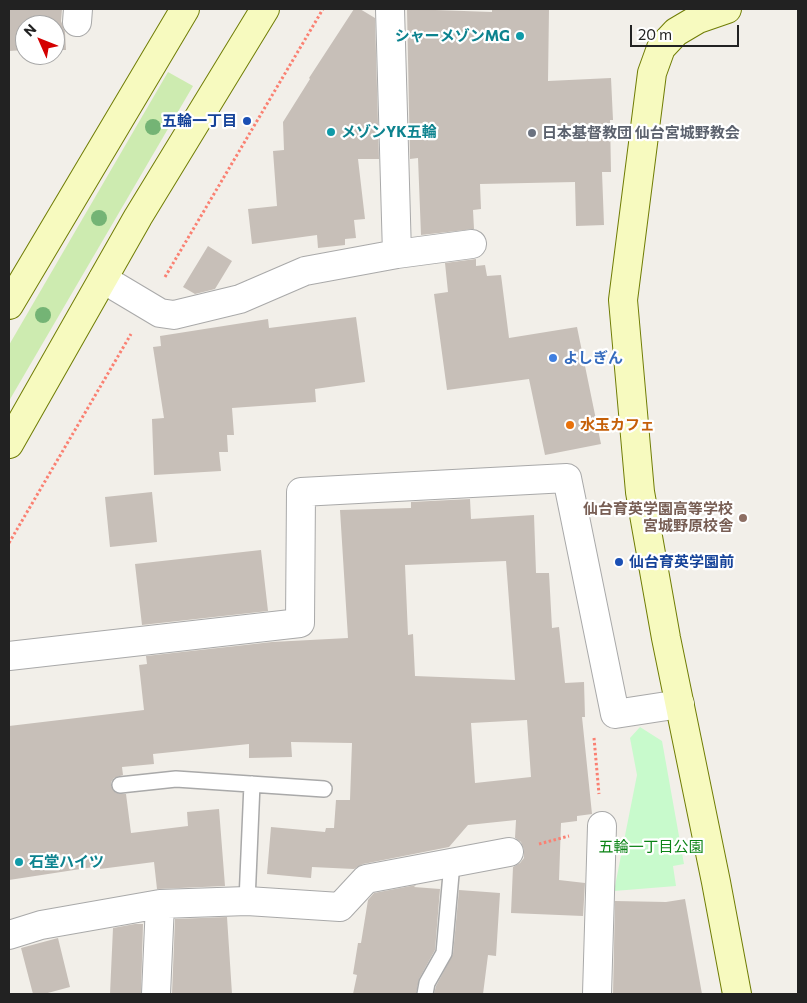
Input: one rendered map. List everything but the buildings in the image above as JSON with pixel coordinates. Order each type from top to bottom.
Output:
[{"type":"street","points":[[9,306],[185,9]]},
{"type":"street","points":[[9,444],[138,218],[265,9]]},
{"type":"street","points":[[390,9],[397,254]]},
{"type":"street","points":[[726,9],[696,14],[661,48],[652,73],[623,300],[640,492],[737,994]]},
{"type":"street","points":[[103,279],[160,313],[174,314],[240,299],[304,271],[397,254],[472,244]]},
{"type":"street","points":[[9,656],[300,623],[301,492],[567,478],[615,714],[680,704]]},
{"type":"street","points":[[597,994],[602,826]]},
{"type":"street","points":[[9,934],[41,925],[160,904],[247,902],[340,908],[366,879],[509,852]]},
{"type":"street","points":[[156,994],[160,904]]},
{"type":"lane","points":[[120,786],[176,779],[324,789]]},
{"type":"lane","points":[[247,902],[252,784]]},
{"type":"lane","points":[[425,994],[426,983],[444,953],[452,863]]},
{"type":"green space","points":[[168,72],[193,86],[9,401],[9,345]]},
{"type":"green space","name":"五輪一丁目公園","points":[[640,727],[662,741],[684,864],[673,866],[676,886],[614,891],[637,775],[630,738]]},
{"type":"place","name":"シャーメゾンMG","points":[[520,36]]},
{"type":"place","name":"五輪一丁目","points":[[247,121]]},
{"type":"place","name":"メゾンYK五輪","points":[[331,132]]},
{"type":"place","name":"日本基督教団 仙台宮城野教会","points":[[532,133]]},
{"type":"place","name":"よしぎん","points":[[553,358]]},
{"type":"place","name":"水玉カフェ","points":[[570,425]]},
{"type":"place","name":"仙台育英学園高等学校 宮城野原校舎","points":[[743,518]]},
{"type":"place","name":"仙台育英学園前","points":[[619,562]]},
{"type":"place","name":"石堂ハイツ","points":[[19,862]]}]
